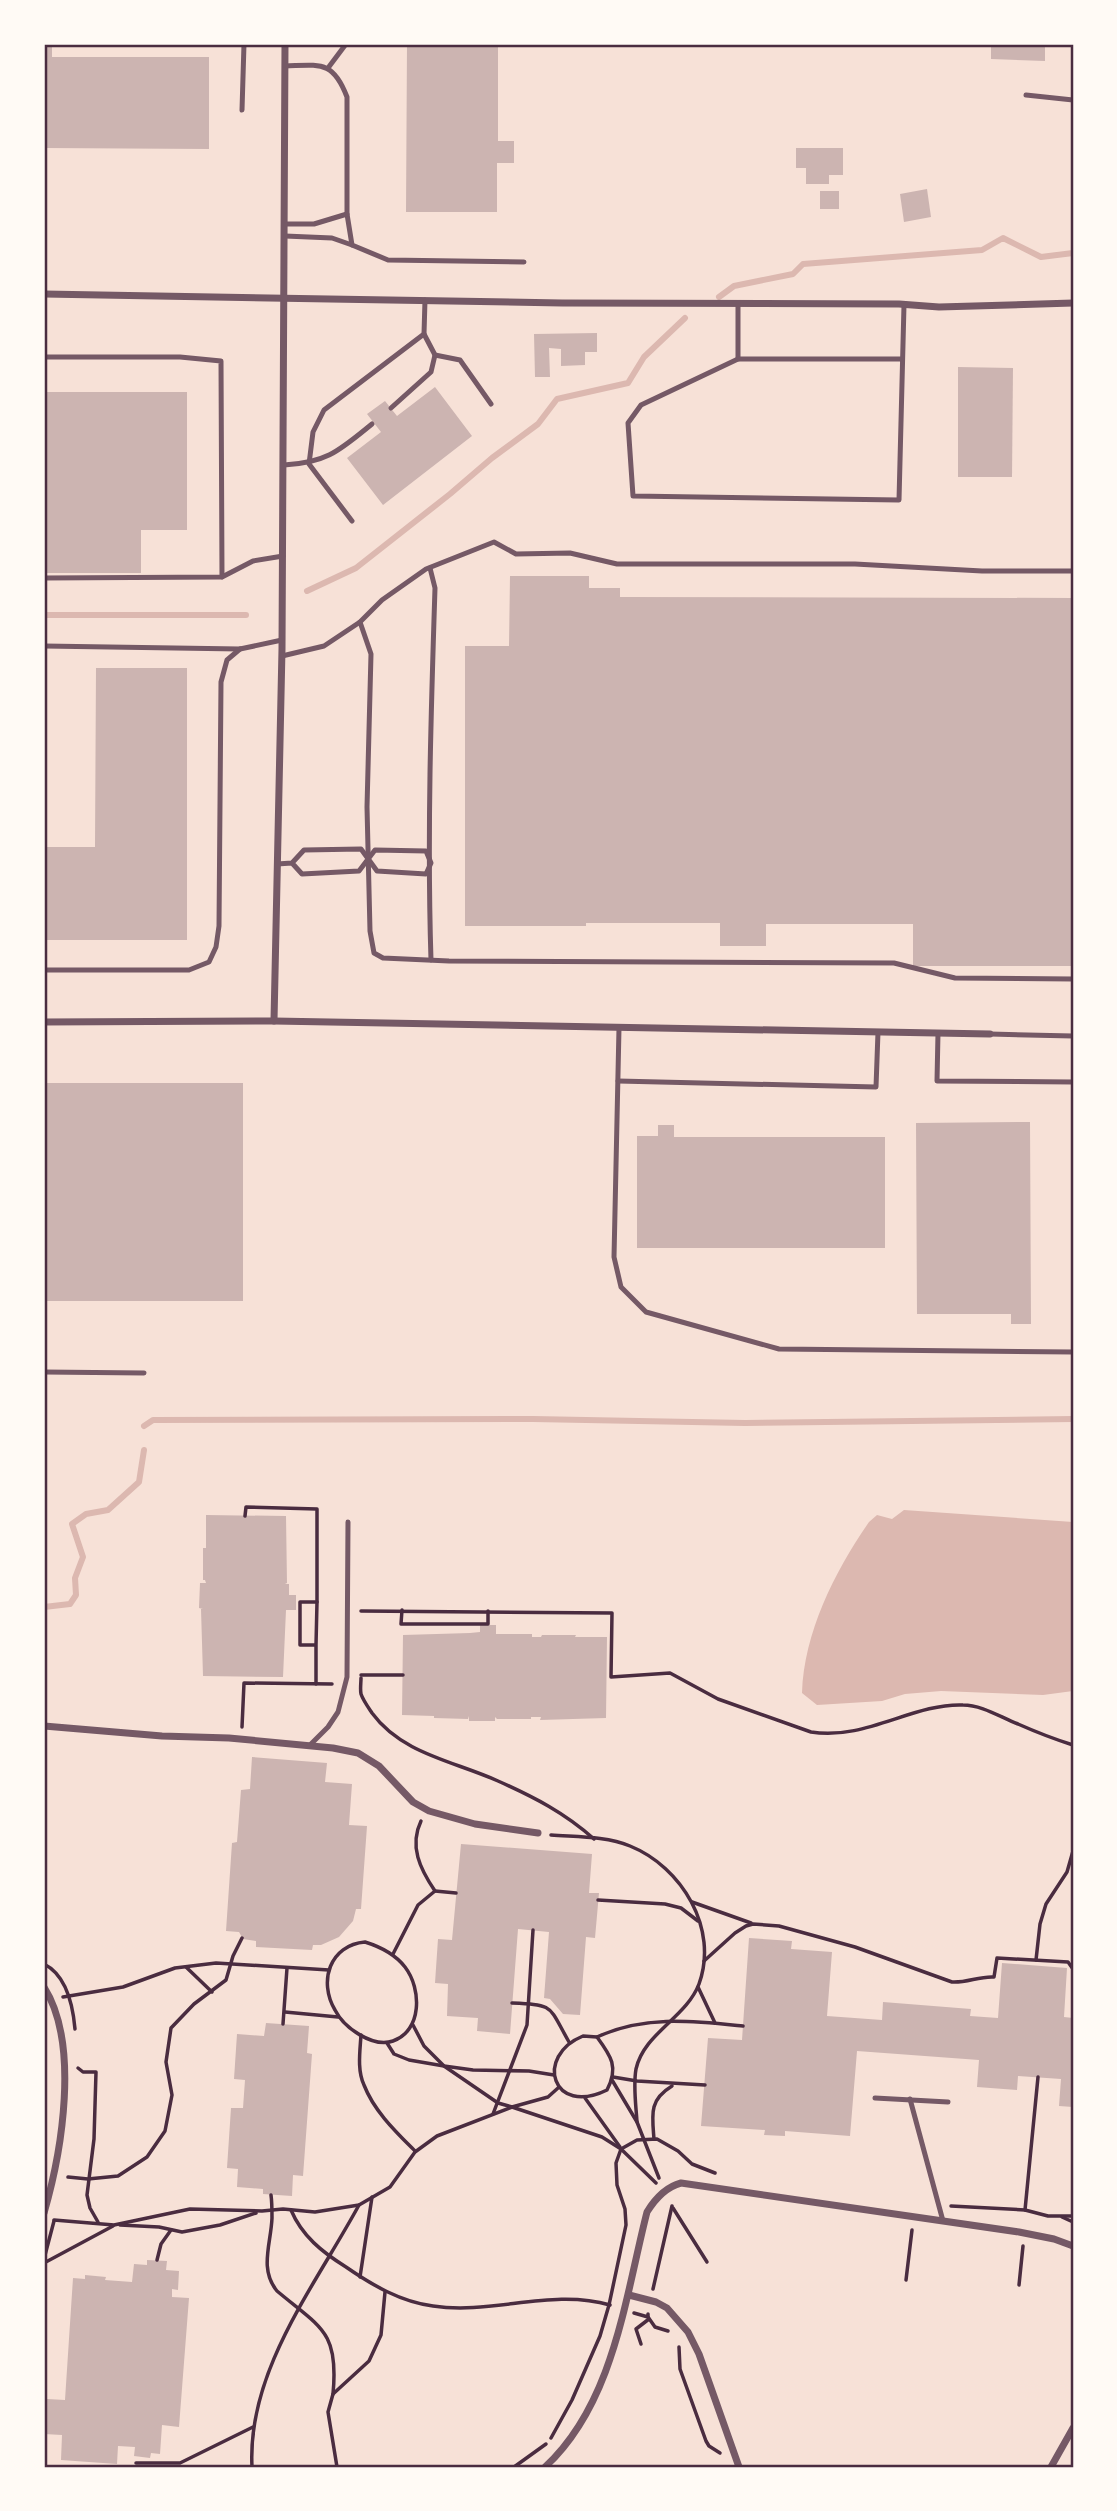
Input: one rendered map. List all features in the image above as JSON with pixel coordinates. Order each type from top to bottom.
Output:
[{"type":"street","points":[[274,1021],[282,656],[285,44]]},
{"type":"street","points":[[44,294],[285,299],[904,304],[939,307],[1073,303]]},
{"type":"street","points":[[44,1022],[274,1021],[990,1034]]},
{"type":"street","points":[[44,1726],[162,1736],[242,1739],[358,1753],[379,1766],[413,1802],[426,1810],[475,1824],[538,1833]]},
{"type":"street","points":[[44,1987],[57,2015],[65,2089],[60,2146],[44,2213]]},
{"type":"street","points":[[545,2467],[569,2442],[587,2410],[616,2343],[647,2212],[664,2192],[681,2183],[916,2216],[1045,2237],[1073,2246]]},
{"type":"street","points":[[629,2295],[667,2308],[697,2348],[738,2466]]},
{"type":"street","points":[[1051,2467],[1073,2428]]},
{"type":"lane","points":[[242,110],[244,44]]},
{"type":"lane","points":[[328,68],[346,44]]},
{"type":"lane","points":[[285,66],[323,65],[333,70],[347,97],[347,214],[352,245]]},
{"type":"lane","points":[[1026,96],[1073,100]]},
{"type":"lane","points":[[285,224],[314,224],[347,214]]},
{"type":"lane","points":[[285,236],[332,238],[388,260],[524,262]]},
{"type":"lane","points":[[391,408],[431,372],[435,355],[424,334],[425,300]]},
{"type":"lane","points":[[738,304],[738,359]]},
{"type":"lane","points":[[902,359],[738,359],[641,405],[628,423],[633,496],[899,500],[904,304]]},
{"type":"lane","points":[[352,521],[309,464],[313,432],[324,410],[424,334]]},
{"type":"lane","points":[[435,355],[460,360],[491,404]]},
{"type":"lane","points":[[44,357],[180,357],[221,361],[222,577]]},
{"type":"lane","points":[[284,465],[309,464],[335,454],[372,424]]},
{"type":"lane","points":[[282,656],[324,646],[360,622],[382,600],[430,568],[494,542],[516,554],[570,553],[617,564],[855,564],[1073,571]]},
{"type":"lane","points":[[44,578],[222,577],[253,561],[283,556]]},
{"type":"lane","points":[[430,568],[435,588],[430,736],[431,960]]},
{"type":"lane","points":[[360,622],[371,654],[367,807],[370,931],[374,953],[383,958],[894,963],[956,978],[1073,979]]},
{"type":"lane","points":[[44,646],[240,649],[282,640]]},
{"type":"lane","points":[[44,970],[189,970],[209,962],[216,947],[219,926],[221,682],[227,660],[240,649]]},
{"type":"lane","points":[[277,864],[292,863],[304,849],[361,849],[369,860],[377,871],[426,874],[431,863],[426,852],[375,850],[369,860],[359,871],[302,874],[292,863]]},
{"type":"lane","points":[[619,1028],[614,1257],[621,1287],[646,1312],[779,1349],[1073,1352]]},
{"type":"lane","points":[[618,1081],[876,1087],[878,1032]]},
{"type":"lane","points":[[938,1033],[937,1081],[1073,1082]]},
{"type":"lane","points":[[990,1034],[1073,1036]]},
{"type":"lane","points":[[44,1372],[144,1373]]},
{"type":"lane","points":[[309,1746],[328,1727],[338,1712],[347,1677],[348,1522]]},
{"type":"lane","points":[[875,2098],[948,2102]]},
{"type":"lane","points":[[910,2099],[943,2221]]},
{"type":"path","points":[[245,1516],[246,1507],[317,1509],[316,1684]]},
{"type":"path","points":[[316,1645],[300,1645],[300,1602],[317,1602]]},
{"type":"path","points":[[361,1623],[361,1610],[612,1613],[611,1677],[670,1673],[718,1699],[811,1732],[824,1734],[867,1728],[920,1712],[964,1705],[978,1706],[1046,1737],[1073,1745]]},
{"type":"path","points":[[402,1610],[401,1624],[488,1624],[488,1611]]},
{"type":"path","points":[[403,1675],[361,1674],[361,1694],[377,1720],[402,1740],[432,1757],[474,1771],[552,1806],[575,1821],[594,1839]]},
{"type":"path","points":[[242,1739],[244,1683],[334,1684]]},
{"type":"path","points":[[426,1810],[416,1829],[415,1843],[417,1857],[435,1891]]},
{"type":"path","points":[[538,1833],[629,1846],[657,1861],[678,1882],[700,1922],[704,1961],[698,1987],[675,2020],[648,2043],[636,2067],[637,2122]]},
{"type":"path","points":[[1036,1960],[1040,1924],[1046,1904],[1067,1872],[1073,1851]]},
{"type":"path","points":[[393,1954],[418,1905],[435,1891],[456,1893]]},
{"type":"path","points":[[598,1900],[665,1904],[681,1908],[700,1922]]},
{"type":"path","points":[[691,1902],[752,1924],[779,1926],[855,1947],[952,1982],[964,1982],[981,1976],[994,1977],[997,1958],[1068,1962],[1073,1969]]},
{"type":"path","points":[[704,1961],[735,1933],[752,1924]]},
{"type":"path","points":[[493,2116],[527,2025],[533,1930]]},
{"type":"path","points":[[65,2181],[68,2176],[88,2179],[118,2176],[147,2157],[165,2131],[172,2095],[166,2062],[171,2028],[194,2004],[226,1980],[242,1938]]},
{"type":"path","points":[[414,2025],[402,2038],[387,2043],[361,2035],[340,2017],[328,1992],[329,1970],[338,1951],[352,1943],[365,1942],[393,1954],[407,1969],[415,1990],[414,2025],[424,2046],[444,2066],[498,2103],[602,2137],[621,2149]]},
{"type":"path","points":[[52,2001],[68,1995],[123,1987],[175,1968],[216,1963],[329,1970]]},
{"type":"path","points":[[44,1964],[55,1974],[68,1995],[74,2016],[76,2040]]},
{"type":"path","points":[[186,1967],[212,1992]]},
{"type":"path","points":[[283,2024],[287,1969]]},
{"type":"path","points":[[698,1987],[715,2023]]},
{"type":"path","points":[[512,2003],[550,2008],[569,2042]]},
{"type":"path","points":[[285,2012],[340,2017]]},
{"type":"path","points":[[597,2037],[611,2057],[612,2079],[607,2090],[585,2098],[569,2095],[558,2088],[554,2075],[557,2056],[569,2042],[583,2036],[597,2037],[619,2027],[675,2020],[743,2026]]},
{"type":"path","points":[[361,2035],[359,2061],[363,2084],[393,2130],[415,2152]]},
{"type":"path","points":[[387,2043],[394,2054],[409,2060],[473,2070],[554,2075]]},
{"type":"path","points":[[77,2060],[80,2071],[96,2072],[94,2139],[87,2195],[99,2222]]},
{"type":"path","points":[[1026,2210],[1038,2077]]},
{"type":"path","points":[[612,2079],[705,2085]]},
{"type":"path","points":[[612,2079],[637,2122],[664,2192],[707,2262]]},
{"type":"path","points":[[654,2139],[654,2105],[658,2096],[674,2085]]},
{"type":"path","points":[[44,2261],[114,2225],[190,2208],[315,2212],[359,2205],[390,2187],[415,2152],[437,2136],[512,2107],[548,2097],[558,2088]]},
{"type":"path","points":[[585,2098],[621,2149],[664,2192]]},
{"type":"path","points":[[514,2467],[549,2441],[572,2400],[600,2336],[626,2225],[625,2209],[617,2185],[616,2163],[621,2149],[644,2138],[666,2142],[692,2164],[722,2176]]},
{"type":"path","points":[[271,2194],[267,2272],[270,2283],[326,2332],[334,2355],[333,2394],[328,2412],[337,2467]]},
{"type":"path","points":[[360,2277],[372,2197]]},
{"type":"path","points":[[252,2467],[251,2441],[258,2400],[298,2309],[359,2205]]},
{"type":"path","points":[[641,2344],[636,2329],[648,2318],[672,2206]]},
{"type":"path","points":[[939,2206],[1026,2210],[1073,2216]]},
{"type":"path","points":[[291,2210],[306,2237],[330,2258],[385,2292],[433,2306],[482,2306],[546,2299],[591,2300],[648,2318],[655,2327],[672,2333]]},
{"type":"path","points":[[44,2220],[99,2222],[182,2232],[220,2225],[262,2211]]},
{"type":"path","points":[[906,2280],[916,2216]]},
{"type":"path","points":[[1060,2216],[1073,2222]]},
{"type":"path","points":[[44,2261],[54,2220]]},
{"type":"path","points":[[157,2260],[161,2244],[172,2230]]},
{"type":"path","points":[[333,2394],[369,2361],[381,2335],[385,2292]]},
{"type":"path","points":[[678,2339],[680,2369],[708,2445],[738,2466]]},
{"type":"path","points":[[135,2463],[180,2463],[253,2427]]},
{"type":"shaded area","points":[[904,1510],[1073,1522],[1073,1691],[1043,1695],[941,1691],[905,1694],[882,1701],[817,1705],[802,1693],[804,1670],[815,1625],[844,1561],[869,1522],[877,1515],[892,1519]]},
{"type":"building","points":[[44,44],[52,44],[52,57],[209,57],[209,149],[44,148]]},
{"type":"building","points":[[407,44],[498,44],[498,141],[514,141],[514,163],[497,163],[497,212],[406,212]]},
{"type":"building","points":[[991,44],[1045,44],[1045,61],[991,59]]},
{"type":"building","points":[[796,148],[843,148],[843,175],[829,175],[829,184],[806,184],[806,168],[796,168]]},
{"type":"building","points":[[927,189],[931,217],[904,222],[900,194]]},
{"type":"building","points":[[820,191],[839,191],[839,209],[820,209]]},
{"type":"building","points":[[597,333],[597,352],[585,352],[585,365],[561,366],[561,349],[549,348],[550,377],[535,377],[534,334]]},
{"type":"building","points":[[958,367],[1013,368],[1012,477],[958,477]]},
{"type":"building","points":[[435,387],[472,436],[383,505],[347,458],[381,432],[367,414],[385,401],[397,416]]},
{"type":"building","points":[[44,392],[187,392],[187,530],[141,530],[141,573],[44,573]]},
{"type":"building","points":[[510,576],[589,576],[589,588],[620,588],[620,597],[1073,598],[1073,966],[913,966],[913,924],[766,924],[766,946],[720,946],[720,923],[465,926],[465,646],[509,646]]},
{"type":"building","points":[[96,668],[187,668],[187,940],[44,940],[44,847],[95,847]]},
{"type":"building","points":[[44,1083],[243,1083],[243,1301],[44,1301]]},
{"type":"building","points":[[1030,1122],[1031,1324],[1011,1324],[1011,1314],[917,1314],[916,1123]]},
{"type":"building","points":[[658,1125],[674,1125],[674,1137],[885,1137],[885,1248],[637,1248],[637,1136],[658,1136]]},
{"type":"building","points":[[206,1515],[286,1516],[285,1584],[289,1584],[289,1595],[296,1595],[296,1610],[286,1610],[283,1677],[203,1676],[203,1609],[199,1608],[200,1583],[206,1583],[203,1580],[203,1548],[206,1548]]},
{"type":"building","points":[[480,1625],[496,1625],[496,1634],[607,1637],[606,1718],[540,1720],[541,1717],[495,1717],[495,1721],[469,1721],[469,1716],[468,1719],[402,1715],[403,1635],[480,1632]]},
{"type":"building","points":[[252,1757],[327,1763],[325,1782],[352,1784],[349,1825],[367,1826],[361,1909],[356,1909],[353,1921],[339,1937],[321,1945],[313,1945],[312,1950],[256,1947],[256,1941],[243,1939],[239,1932],[226,1931],[232,1843],[237,1842],[241,1790],[250,1789]]},
{"type":"building","points":[[461,1844],[592,1854],[589,1893],[599,1893],[595,1938],[586,1937],[580,2015],[563,2014],[550,1999],[544,1998],[549,1932],[518,1929],[510,2034],[477,2031],[478,2018],[447,2016],[448,1984],[435,1983],[438,1939],[452,1940]]},
{"type":"building","points":[[749,1938],[792,1941],[791,1949],[832,1952],[827,2016],[882,2020],[883,2002],[971,2009],[970,2016],[998,2018],[1002,1963],[1067,1968],[1064,2017],[1073,2018],[1073,2107],[1059,2106],[1061,2079],[1018,2076],[1017,2090],[977,2087],[979,2060],[857,2051],[850,2136],[785,2131],[785,2136],[764,2135],[765,2130],[701,2126],[708,2038],[742,2040]]},
{"type":"building","points":[[266,2023],[309,2026],[307,2053],[312,2054],[303,2176],[293,2175],[292,2196],[263,2194],[263,2189],[237,2187],[238,2169],[227,2168],[231,2108],[243,2108],[245,2080],[234,2079],[237,2034],[264,2036]]},
{"type":"building","points":[[147,2260],[167,2261],[166,2270],[179,2271],[178,2290],[172,2289],[172,2297],[189,2298],[179,2427],[162,2425],[160,2454],[151,2453],[150,2458],[134,2456],[135,2447],[118,2446],[117,2464],[61,2460],[62,2435],[44,2434],[44,2405],[47,2399],[65,2400],[73,2278],[85,2279],[85,2275],[132,2282],[134,2264],[147,2265]]},
{"type":"waterway","points":[[719,297],[734,286],[793,274],[803,264],[982,250],[1003,238],[1041,257],[1073,253]]},
{"type":"waterway","points":[[307,591],[356,568],[538,424],[557,399],[628,383],[644,357],[685,318]]},
{"type":"waterway","points":[[44,615],[246,615]]},
{"type":"waterway","points":[[144,1426],[153,1420],[533,1419],[745,1423],[1073,1419]]},
{"type":"waterway","points":[[44,1607],[70,1604],[76,1595],[75,1578],[83,1557],[72,1524],[86,1514],[108,1510],[139,1482],[144,1450]]}]
